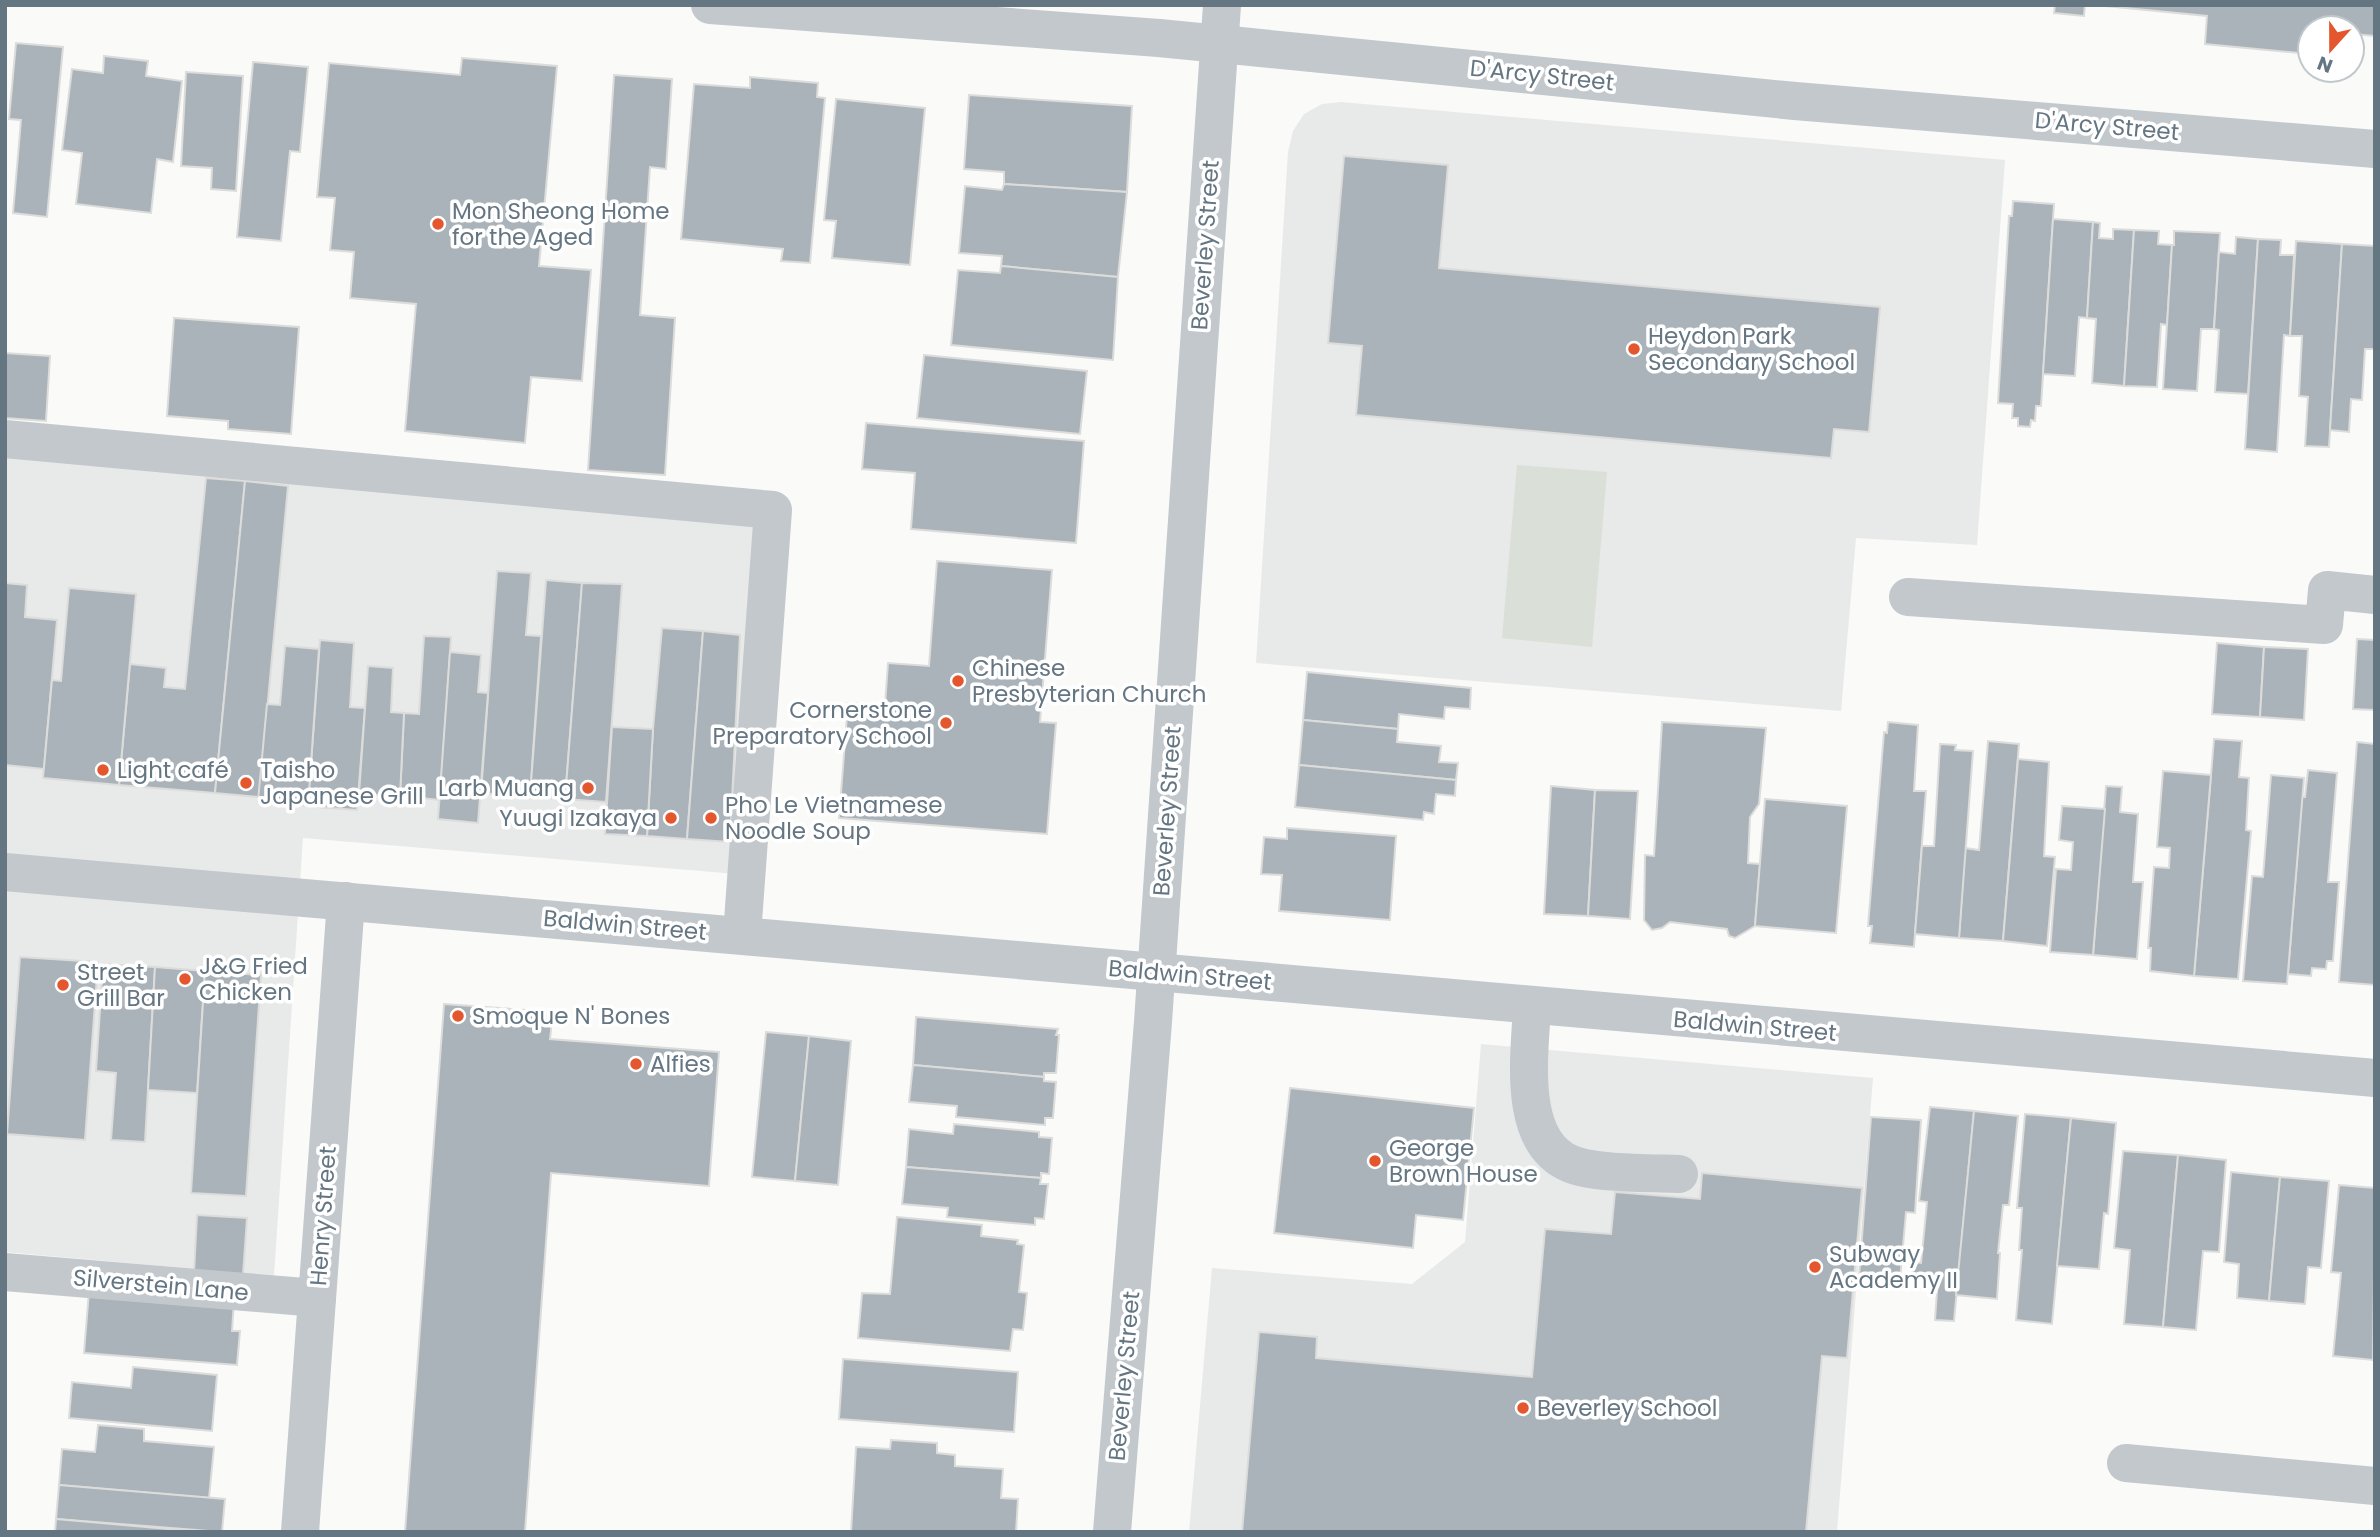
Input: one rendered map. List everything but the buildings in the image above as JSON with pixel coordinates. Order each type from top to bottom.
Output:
[{"type":"street","name":"D'Arcy Street","points":[[710,5],[1123,35],[1795,101],[2375,149]]},
{"type":"street","name":"Beverley Street","points":[[1112,1532],[1156,972],[1222,5]]},
{"type":"street","points":[[5,439],[773,510],[742,935]]},
{"type":"street","points":[[1908,597],[2325,625],[2327,590],[2375,594]]},
{"type":"street","name":"Baldwin Street","points":[[5,872],[2375,1078]]},
{"type":"street","name":"Henry Street","points":[[300,1532],[346,901]]},
{"type":"street","points":[[1532,1006],[1531,1103],[1532,1114],[1544,1142],[1570,1164],[1586,1168],[1679,1174]]},
{"type":"street","name":"Silverstein Lane","points":[[5,1272],[317,1298]]},
{"type":"street","points":[[2126,1463],[2375,1486]]},
{"type":"shaded area","name":"Heydon Park Secondary School","points":[[1341,102],[2005,160],[1977,545],[1856,538],[1841,711],[1256,663],[1288,152],[1293,131],[1304,114],[1322,104]]},
{"type":"shaded area","points":[[5,426],[764,491],[737,874],[303,838],[274,1276],[5,1252]]},
{"type":"shaded area","points":[[1517,465],[1607,472],[1592,647],[1502,638]]},
{"type":"shaded area","name":"Beverley School","points":[[1481,1044],[1873,1078],[1837,1532],[1189,1532],[1212,1268],[1412,1284],[1465,1242]]},
{"type":"place","name":"Mon Sheong Home for the Aged","points":[[438,224]]},
{"type":"place","name":"Heydon Park Secondary School","points":[[1634,349]]},
{"type":"place","name":"Chinese Presbyterian Church","points":[[958,681]]},
{"type":"place","name":"Cornerstone Preparatory School","points":[[946,723]]},
{"type":"place","name":"Light café","points":[[103,770]]},
{"type":"place","name":"Taisho Japanese Grill","points":[[246,783]]},
{"type":"place","name":"Larb Muang","points":[[588,788]]},
{"type":"place","name":"Yuugi Izakaya","points":[[671,818]]},
{"type":"place","name":"Pho Le Vietnamese Noodle Soup","points":[[711,818]]},
{"type":"place","name":"J&G Fried Chicken","points":[[185,979]]},
{"type":"place","name":"Street Grill Bar","points":[[63,985]]},
{"type":"place","name":"Smoque N' Bones","points":[[458,1016]]},
{"type":"place","name":"Alfies","points":[[636,1064]]},
{"type":"place","name":"George Brown House","points":[[1375,1161]]},
{"type":"place","name":"Subway Academy II","points":[[1815,1267]]},
{"type":"place","name":"Beverley School","points":[[1523,1408]]}]
